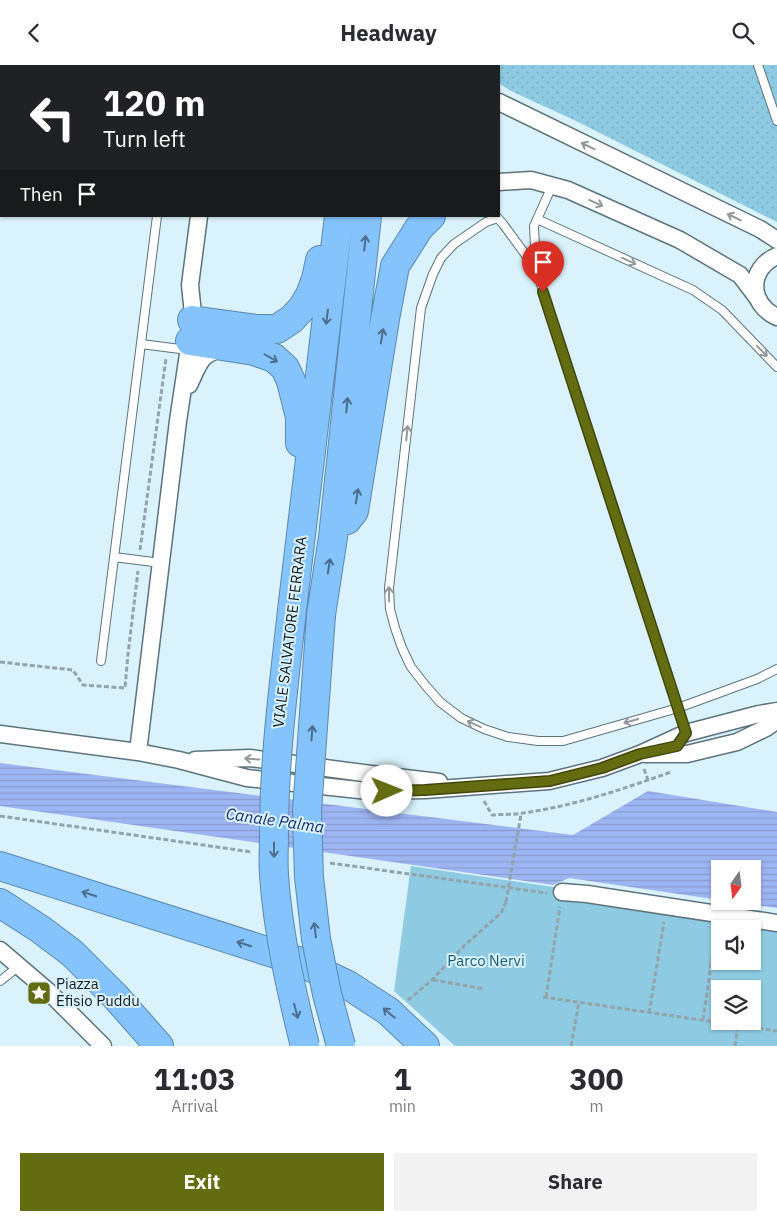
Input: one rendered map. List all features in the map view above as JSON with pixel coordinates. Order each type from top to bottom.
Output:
[{"type":"highway","points":[[190,337],[258,329],[277,329],[292,319],[302,309],[316,279],[327,217]]},
{"type":"highway","name":"VIALE SALVATORE FERRARA","points":[[305,1046],[290,988],[281,937],[274,874],[274,807],[278,739],[292,610],[339,217]]},
{"type":"highway","name":"VIALE SALVATORE FERRARA","points":[[341,1046],[327,993],[318,948],[309,877],[307,811],[321,615],[333,537],[367,217]]},
{"type":"highway","points":[[333,537],[354,511],[395,266],[419,227],[430,217]]},
{"type":"highway","points":[[190,337],[232,348],[254,351],[274,358],[285,368],[292,381],[300,417],[300,439],[293,515],[296,527],[302,534]]},
{"type":"highway","points":[[0,866],[298,961],[348,985],[388,1011],[425,1046]]},
{"type":"highway","points":[[0,903],[72,953],[159,1046]]},
{"type":"street","points":[[500,102],[760,229],[777,240]]},
{"type":"street","points":[[500,181],[531,180],[568,190],[680,239],[740,275],[777,323]]},
{"type":"street","points":[[138,752],[193,314],[190,285],[199,217]]},
{"type":"street","points":[[767,309],[756,290],[756,280],[766,262],[777,256]]},
{"type":"street","points":[[181,403],[196,368],[202,359],[209,353],[232,348]]},
{"type":"street","points":[[0,734],[138,752],[179,760],[250,758],[474,786],[550,781],[602,768],[640,754],[686,733],[759,713],[777,711]]},
{"type":"street","points":[[640,754],[687,754],[737,742],[766,728],[777,720]]},
{"type":"street","points":[[562,892],[587,894],[777,923]]},
{"type":"street","points":[[0,950],[48,991],[103,1046]]},
{"type":"lane","points":[[758,65],[777,121]]},
{"type":"lane","points":[[552,186],[534,227],[536,269],[686,733]]},
{"type":"lane","points":[[100,661],[157,217]]},
{"type":"lane","points":[[536,269],[497,217],[486,222],[454,245],[441,258],[432,274],[421,308],[389,588],[390,609],[395,628],[402,648],[412,667],[440,702],[461,718],[484,729],[508,737],[538,741],[563,741],[678,708],[757,679],[777,669]]},
{"type":"lane","points":[[537,219],[693,291],[722,310],[777,367]]},
{"type":"lane","points":[[141,344],[190,337]]},
{"type":"lane","points":[[114,557],[161,563]]},
{"type":"lane","points":[[0,981],[19,965]]},
{"type":"path","points":[[492,815],[521,814],[564,806],[604,795],[675,770]]},
{"type":"path","points":[[401,1005],[432,980],[465,945],[501,913],[506,902],[521,814]]},
{"type":"path","points":[[562,892],[545,997],[711,1022]]},
{"type":"path","points":[[649,1013],[667,906]]},
{"type":"path","points":[[703,1021],[719,915]]},
{"type":"path","points":[[432,980],[485,989]]},
{"type":"path","points":[[571,1046],[579,1002]]},
{"type":"path","points":[[761,1029],[777,1031]]},
{"type":"path","points":[[735,1046],[737,1030]]},
{"type":"green space","points":[[500,65],[777,65],[777,222],[576,121],[509,90],[500,84]]},
{"type":"green space","name":"Parco Nervi","points":[[411,866],[553,887],[569,884],[711,904],[711,910],[749,910],[777,914],[777,1046],[455,1046],[394,991]]},
{"type":"water","name":"Canale Palma","points":[[0,763],[573,835],[648,791],[777,812],[777,908],[761,906],[761,860],[711,860],[711,899],[569,878],[553,885],[0,806]]},
{"type":"place","name":"Piazza Efisio Puddu","points":[[39,993]]},
{"type":"route","points":[[387,791],[550,781],[602,768],[640,754],[677,746],[686,733],[543,292]]}]
